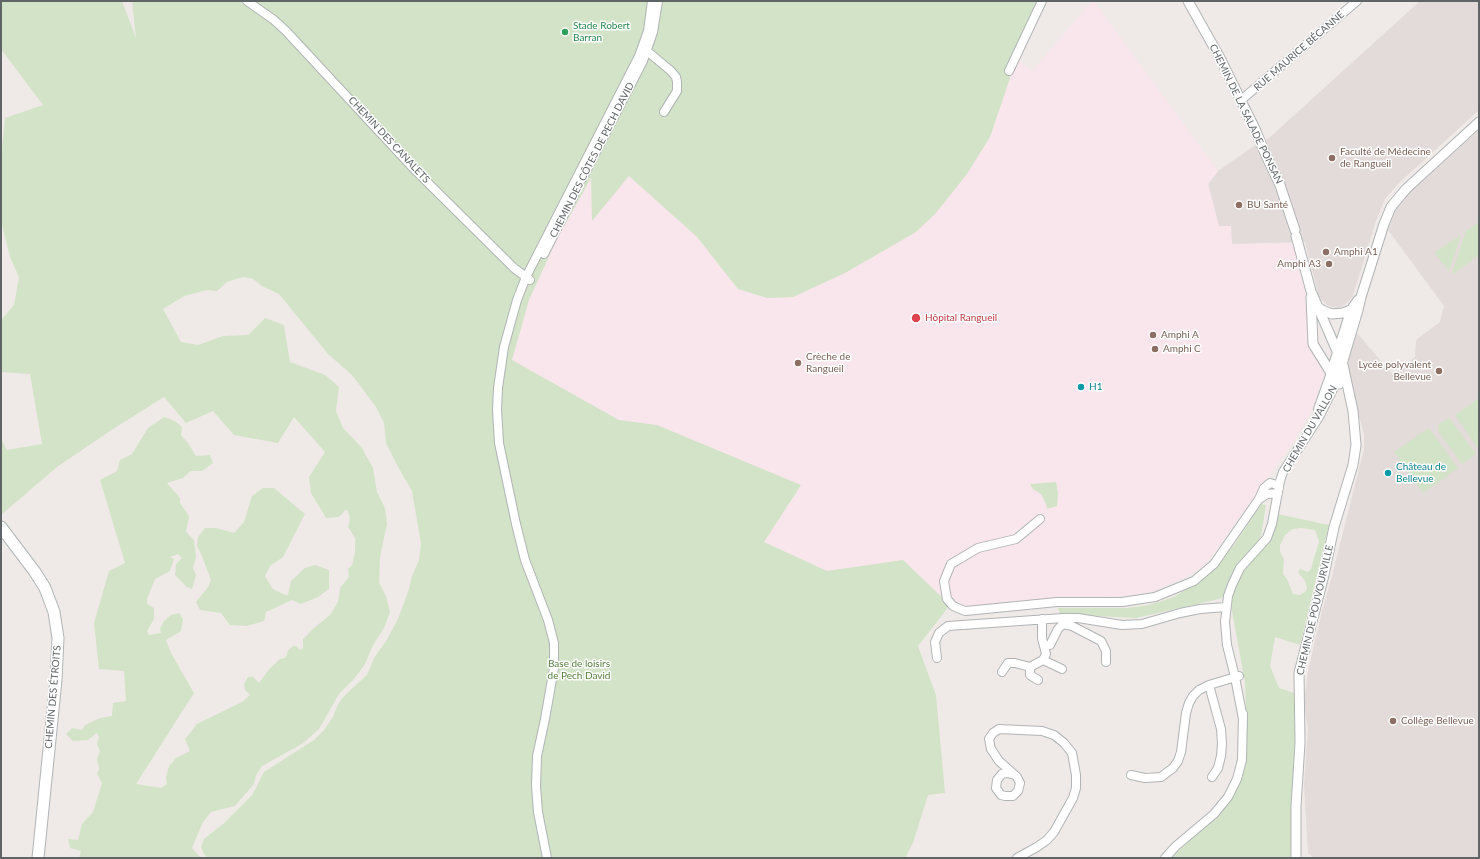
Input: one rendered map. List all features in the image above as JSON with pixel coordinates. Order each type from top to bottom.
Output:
[{"type":"main road","name":"CHEMIN DES ÉTROITS","points":[[1,527],[35,572],[45,588],[54,612],[58,632],[57,673],[38,858]]},
{"type":"street","name":"CHEMIN DES CANALETS","points":[[247,1],[274,20],[294,39],[415,170],[514,268],[528,279]]},
{"type":"street","name":"CHEMIN DES CÔTES DE PECH DAVID","points":[[645,49],[652,1]]},
{"type":"street","name":"CHEMIN DES CÔTES DE PECH DAVID","points":[[547,858],[538,812],[536,786],[537,756],[554,668],[554,643],[552,632],[520,545],[498,432],[498,388],[504,347],[513,315],[528,279],[653,32],[658,1]]},
{"type":"street","points":[[1008,71],[1042,1]]},
{"type":"street","name":"CHEMIN DE LA SALADE PONSAN","points":[[1188,1],[1220,58],[1255,129],[1280,185],[1311,291],[1337,353]]},
{"type":"street","name":"RUE MAURICE BÉCANNE","points":[[1240,101],[1357,1]]},
{"type":"street","points":[[645,49],[671,71],[677,82],[677,91],[664,112]]},
{"type":"street","points":[[1337,381],[1343,365],[1358,310],[1360,297],[1391,207],[1406,189],[1479,122]]},
{"type":"street","name":"CHEMIN DE LA SALADE PONSAN","points":[[1311,291],[1313,344],[1331,373]]},
{"type":"street","points":[[1331,373],[1351,310],[1360,297]]},
{"type":"street","points":[[1317,306],[1322,310],[1335,314],[1351,310]]},
{"type":"street","name":"CHEMIN DE POUVOURVILLE","points":[[1296,858],[1300,743],[1300,673],[1334,527],[1355,455],[1356,433],[1353,411],[1343,365],[1337,353]]},
{"type":"street","name":"CHEMIN DE POUVOURVILLE","points":[[1331,373],[1349,396]]},
{"type":"street","name":"CHEMIN DU VALLON","points":[[1164,858],[1214,814],[1228,797],[1237,779],[1242,760],[1244,706],[1238,676],[1227,645],[1226,608],[1232,585],[1240,568],[1267,538],[1270,530],[1278,472],[1315,415],[1331,373]]},
{"type":"street","name":"CHEMIN DU VALLON","points":[[1276,490],[1286,466],[1319,417],[1337,381]]},
{"type":"street","points":[[1040,519],[1016,539],[978,548],[951,564],[944,581],[947,599],[953,606],[965,611],[1057,602],[1122,602],[1155,596],[1194,581],[1214,564],[1259,499],[1264,488],[1270,483],[1276,490]]},
{"type":"street","points":[[937,658],[935,642],[939,633],[948,626],[1042,619],[1078,618],[1122,625],[1142,624],[1187,611],[1226,608]]},
{"type":"street","points":[[1002,672],[1008,663],[1015,663],[1030,667],[1043,660],[1046,654],[1042,619]]},
{"type":"street","points":[[1044,646],[1050,645],[1058,629],[1063,624],[1072,626],[1101,641],[1106,651],[1106,662]]},
{"type":"street","points":[[1043,660],[1062,669]]},
{"type":"street","points":[[1030,667],[1030,675],[1038,680]]},
{"type":"street","points":[[1131,775],[1145,778],[1161,777],[1173,768],[1178,761],[1181,752],[1186,713],[1189,702],[1199,690],[1238,676]]},
{"type":"street","points":[[1209,686],[1221,729],[1222,744],[1218,768],[1212,777]]},
{"type":"street","points":[[999,761],[999,777],[996,788],[1001,795],[1009,797],[1016,794],[1020,787],[1019,780],[999,761],[991,749],[990,739],[993,733],[999,729],[1042,732],[1054,735],[1064,742],[1072,753],[1075,765],[1076,788],[1073,798],[1054,832],[1047,840],[1017,858]]},
{"type":"street","points":[[999,777],[1006,773],[1013,774]]},
{"type":"street","name":"CHEMIN DE POUVOURVILLE","points":[[1296,828],[1300,858]]},
{"type":"shaded area","name":"Hôpital Rangueil","points":[[1092,1],[1094,1],[1218,171],[1208,184],[1219,226],[1231,226],[1232,244],[1295,243],[1308,298],[1309,346],[1324,374],[1313,409],[1294,441],[1217,549],[1202,567],[1186,577],[1153,591],[1130,596],[1045,599],[975,608],[954,603],[938,593],[903,560],[827,571],[764,542],[801,486],[632,490],[512,360],[529,300],[557,239],[592,177],[593,220],[629,175],[697,237],[738,289],[767,298],[793,297],[845,273],[916,232],[990,137],[1010,78],[1019,57],[1021,62],[1032,71]]},
{"type":"shaded area","name":"Faculté de Médecine de Rangueil","points":[[1420,1],[1479,1],[1479,110],[1398,184],[1385,199],[1376,221],[1353,296],[1346,304],[1339,308],[1333,307],[1327,305],[1319,297],[1305,242],[1232,244],[1219,227],[1208,184],[1218,171],[1257,144],[1269,138]]},
{"type":"shaded area","points":[[1479,130],[1479,858],[1314,858],[1308,853],[1304,785],[1308,729],[1304,703],[1308,671],[1322,611],[1364,449],[1364,435],[1350,382],[1348,366],[1350,353],[1357,333],[1393,375],[1415,357],[1416,340],[1440,322],[1444,306],[1388,230],[1397,207],[1413,188]]},
{"type":"green space","name":"Base de loisirs de Pech David","points":[[1,1],[122,1],[136,38],[132,1],[1043,1],[1010,78],[990,137],[967,174],[935,214],[916,232],[845,273],[793,297],[767,298],[738,289],[697,237],[629,176],[592,221],[591,178],[557,239],[529,300],[512,360],[619,420],[657,425],[801,485],[764,542],[827,571],[903,560],[950,605],[918,646],[936,695],[945,793],[928,795],[913,843],[905,858],[208,858],[204,854],[201,847],[204,839],[223,824],[252,795],[264,772],[314,740],[324,730],[333,717],[338,704],[345,695],[367,675],[374,658],[386,641],[398,619],[412,576],[419,560],[421,544],[412,491],[386,443],[384,423],[376,407],[352,375],[328,354],[279,294],[262,286],[253,279],[245,277],[227,282],[217,291],[207,290],[184,296],[163,309],[181,342],[198,345],[223,336],[248,335],[265,318],[284,325],[290,362],[325,375],[339,387],[336,411],[343,428],[362,448],[373,468],[377,492],[385,508],[387,524],[380,557],[379,583],[386,596],[390,612],[384,628],[373,645],[365,664],[354,679],[339,694],[319,729],[302,744],[262,766],[256,775],[254,784],[235,806],[211,812],[203,822],[192,848],[201,858],[79,858],[81,851],[70,848],[68,839],[78,840],[82,824],[93,812],[102,783],[97,774],[99,768],[97,759],[100,751],[97,744],[99,737],[97,733],[88,740],[73,741],[66,734],[72,728],[82,730],[85,725],[100,718],[112,716],[113,703],[126,701],[124,671],[99,669],[94,623],[109,571],[125,563],[100,480],[117,471],[120,460],[132,454],[148,428],[164,417],[175,421],[182,427],[181,435],[196,456],[210,455],[213,463],[202,471],[191,471],[183,478],[167,483],[180,498],[180,503],[189,516],[186,532],[194,540],[196,557],[193,568],[196,575],[192,589],[187,587],[175,575],[176,564],[182,558],[178,554],[170,557],[174,559],[170,571],[155,579],[147,599],[147,604],[154,608],[154,619],[147,631],[149,635],[161,633],[160,628],[164,621],[171,615],[179,613],[183,619],[181,631],[166,640],[171,653],[194,693],[136,784],[161,788],[167,784],[166,777],[169,766],[176,758],[190,751],[185,739],[197,724],[242,702],[250,695],[245,690],[244,684],[248,677],[253,677],[259,683],[270,668],[280,659],[285,658],[288,650],[293,646],[296,646],[300,650],[303,648],[303,639],[330,615],[338,602],[340,588],[349,577],[348,569],[352,565],[355,551],[355,538],[348,527],[350,518],[348,511],[345,510],[338,517],[326,518],[311,493],[309,477],[325,452],[294,417],[278,443],[234,435],[213,411],[186,423],[164,397],[57,467],[1,515],[1,439],[7,450],[42,444],[30,374],[1,372],[1,320],[14,305],[19,277],[10,257],[1,221],[1,158],[5,118],[43,105],[1,49]]},
{"type":"green space","points":[[1479,222],[1479,255],[1453,274],[1452,272],[1466,231]]},
{"type":"green space","points":[[1461,235],[1449,271],[1435,252]]},
{"type":"green space","points":[[1479,398],[1479,450],[1455,415]]},
{"type":"green space","points":[[1449,418],[1476,454],[1462,464],[1438,431],[1439,424]]},
{"type":"green space","points":[[1429,428],[1458,468],[1423,493],[1394,452]]},
{"type":"green space","points":[[1056,482],[1058,493],[1057,506],[1047,509],[1041,494],[1033,489],[1030,484]]},
{"type":"green space","points":[[263,488],[274,488],[305,514],[283,557],[270,566],[265,576],[273,589],[288,595],[291,581],[305,568],[315,565],[329,570],[329,589],[318,597],[301,604],[292,600],[266,612],[264,621],[247,626],[230,625],[221,613],[200,610],[196,602],[208,587],[211,580],[197,546],[198,537],[205,528],[216,528],[234,533],[244,522],[252,496]]},
{"type":"green space","points":[[1261,504],[1266,505],[1261,536],[1255,546],[1236,567],[1223,597],[1136,618],[1060,614],[1058,608],[1127,608],[1149,605],[1174,597],[1202,579],[1234,545]]},
{"type":"green space","points":[[1277,514],[1329,525],[1300,645],[1275,637],[1270,666],[1279,688],[1294,693],[1296,699],[1293,839],[1290,858],[1172,858],[1224,806],[1244,772],[1247,733],[1245,682],[1231,606],[1233,591],[1245,567],[1268,544]],"holes":[[[1301,528],[1315,530],[1319,541],[1311,569],[1308,572],[1300,569],[1298,572],[1305,581],[1307,588],[1306,591],[1300,595],[1293,594],[1287,579],[1283,574],[1284,559],[1280,552],[1280,545],[1285,535],[1293,529]]]},
{"type":"place","name":"Stade Robert Barran","points":[[565,32]]},
{"type":"place","name":"Faculté de Médecine de Rangueil","points":[[1332,158]]},
{"type":"place","name":"BU Santé","points":[[1239,205]]},
{"type":"place","name":"Amphi A1","points":[[1326,252]]},
{"type":"place","name":"Amphi A3","points":[[1329,264]]},
{"type":"place","name":"Hôpital Rangueil","points":[[916,318]]},
{"type":"place","name":"Amphi A","points":[[1153,335]]},
{"type":"place","name":"Amphi C","points":[[1155,349]]},
{"type":"place","name":"Crèche de Rangueil","points":[[798,363]]},
{"type":"place","name":"Lycée polyvalent Bellevue","points":[[1439,371]]},
{"type":"place","name":"H1","points":[[1081,387]]},
{"type":"place","name":"Château de Bellevue","points":[[1388,473]]},
{"type":"place","name":"Collège Bellevue","points":[[1393,721]]}]
